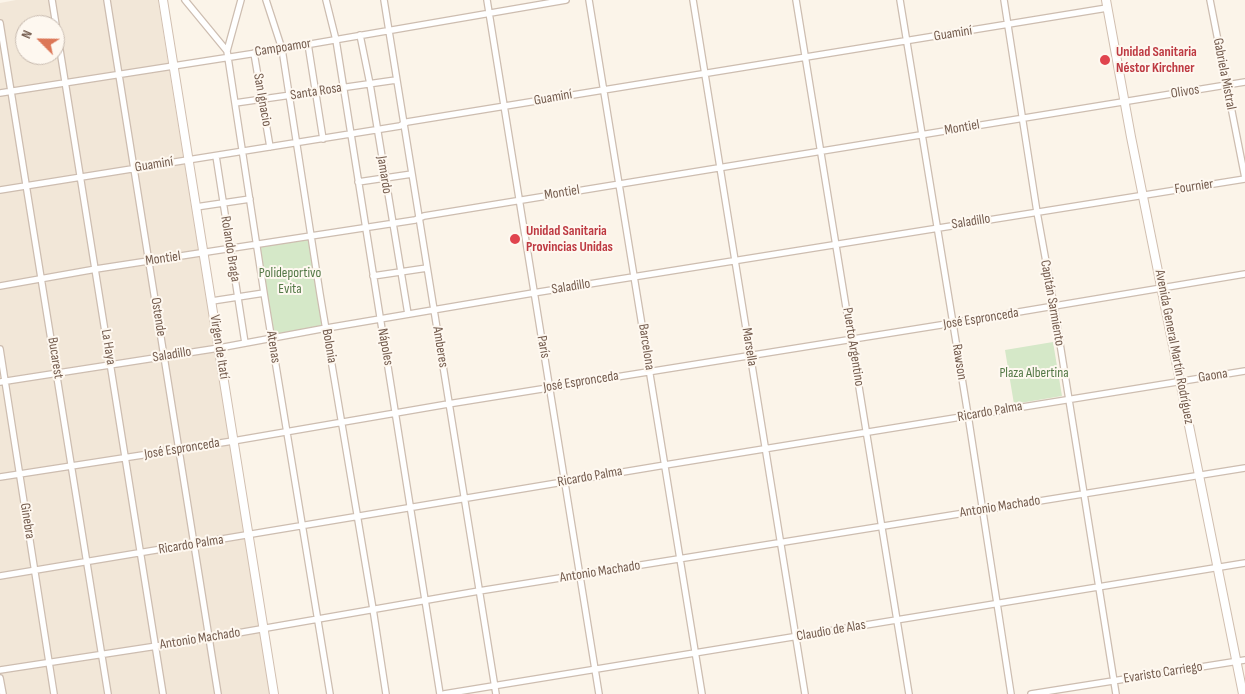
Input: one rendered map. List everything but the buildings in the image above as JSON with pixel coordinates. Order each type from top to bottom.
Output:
[{"type":"street","name":"La Haya","points":[[52,0],[163,694]]},
{"type":"street","name":"Ostende","points":[[107,0],[218,694]]},
{"type":"street","name":"Virgen de Itatí","points":[[163,0],[274,694]]},
{"type":"street","points":[[185,0],[228,54]]},
{"type":"street","name":"Atenas","points":[[241,0],[228,54],[264,293],[330,694]]},
{"type":"street","name":"Bolonia","points":[[266,0],[282,49],[386,694]]},
{"type":"street","name":"Nápoles","points":[[326,0],[336,40],[344,88],[440,694]]},
{"type":"street","name":"Amberes","points":[[384,0],[496,694]]},
{"type":"street","name":"París","points":[[487,0],[599,694]]},
{"type":"street","name":"Campoamor","points":[[0,93],[174,66],[228,54],[282,49],[566,0]]},
{"type":"street","name":"Barcelona","points":[[590,0],[702,694]]},
{"type":"street","name":"Marsella","points":[[693,0],[805,694]]},
{"type":"street","name":"Puerto Argentino","points":[[796,0],[909,694]]},
{"type":"street","name":"Rawson","points":[[900,0],[998,603],[1011,694]]},
{"type":"street","name":"Capitán Sarmiento","points":[[1004,0],[1116,694]]},
{"type":"street","name":"Gabriela Mistral","points":[[1210,0],[1245,179]]},
{"type":"street","name":"Guaminí","points":[[0,190],[323,139],[377,130],[407,122],[907,41],[1008,24],[1106,4]]},
{"type":"street","name":"Avenida General Martín Rodríguez","points":[[1106,4],[1243,694]]},
{"type":"street","name":"Bucarest","points":[[0,23],[108,694]]},
{"type":"street","name":"Jamardo","points":[[360,35],[370,84],[408,314]]},
{"type":"street","points":[[308,44],[323,139]]},
{"type":"street","name":"San Ignacio","points":[[254,53],[270,147]]},
{"type":"street","name":"Santa Rosa","points":[[235,103],[396,80]]},
{"type":"street","name":"Olivos","points":[[1125,101],[1245,82]]},
{"type":"street","name":"Montiel","points":[[0,286],[96,269],[392,224],[424,216],[1125,101]]},
{"type":"street","name":"Rolando Braga","points":[[216,156],[245,343]]},
{"type":"street","points":[[358,182],[412,174]]},
{"type":"street","name":"Fournier","points":[[1143,194],[1245,179]]},
{"type":"street","name":"Saladillo","points":[[3,381],[218,348],[380,318],[736,262],[1143,194]]},
{"type":"street","points":[[196,207],[250,199]]},
{"type":"street","points":[[373,276],[427,268]]},
{"type":"street","name":"José Espronceda","points":[[0,477],[233,441],[396,412],[851,340],[1245,274]]},
{"type":"street","points":[[212,301],[264,293]]},
{"type":"street","name":"Ginebra","points":[[0,348],[3,381],[54,694]]},
{"type":"street","name":"Gaona","points":[[1181,382],[1245,371]]},
{"type":"street","name":"Ricardo Palma","points":[[0,576],[464,498],[1181,382]]},
{"type":"street","name":"Antonio Machado","points":[[0,670],[209,638],[679,558],[1245,468]]},
{"type":"street","name":"Claudio de Alas","points":[[444,694],[1245,563]]},
{"type":"street","name":"Evaristo Carriego","points":[[1031,694],[1245,660]]},
{"type":"street","points":[[0,678],[3,694]]},
{"type":"shaded area","points":[[16,0],[158,0],[270,694],[0,694],[0,3]]},
{"type":"green space","name":"Polideportivo Evita","points":[[311,236],[326,328],[272,338],[257,245]]},
{"type":"green space","name":"Plaza Albertina","points":[[1053,342],[1062,396],[1014,404],[1005,350]]},
{"type":"place","name":"Unidad Sanitaria Néstor Kirchner","points":[[1105,60]]},
{"type":"place","name":"Unidad Sanitaria Provincias Unidas","points":[[515,239]]}]
